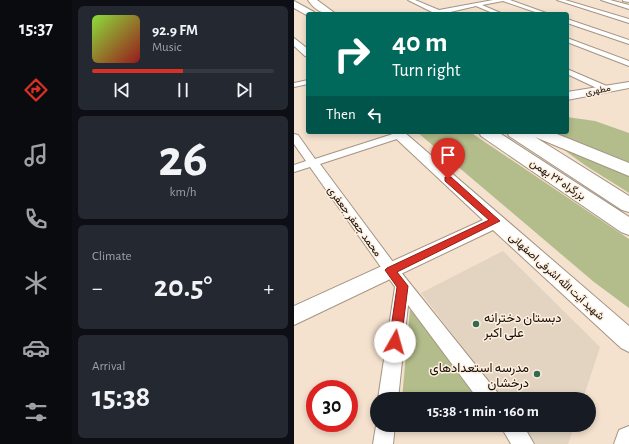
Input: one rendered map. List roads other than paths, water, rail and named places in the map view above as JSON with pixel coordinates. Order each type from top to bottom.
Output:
[{"type":"highway","points":[[294,4],[312,0],[317,6],[328,12]]},
{"type":"highway","points":[[294,4],[308,12]]},
{"type":"highway","name":"بزرگراه ۲۲ بهمن","points":[[490,134],[629,227]]},
{"type":"highway","name":"بزرگراه ۲۲ بهمن","points":[[518,134],[629,205]]},
{"type":"highway","points":[[542,134],[629,170]]},
{"type":"main road","points":[[294,42],[306,52]]},
{"type":"main road","name":"مطهری","points":[[569,96],[629,85]]},
{"type":"main road","name":"شهید آیت الله اشرفی اصفهانی","points":[[398,134],[629,340]]},
{"type":"main road","points":[[294,316],[397,278],[496,221]]},
{"type":"main road","points":[[628,444],[629,440]]},
{"type":"street","points":[[411,0],[438,12]]},
{"type":"street","points":[[464,0],[495,12]]},
{"type":"street","points":[[444,12],[501,0]]},
{"type":"street","points":[[505,0],[540,12]]},
{"type":"street","points":[[560,0],[629,21]]},
{"type":"street","points":[[604,0],[629,7]]},
{"type":"street","points":[[569,22],[629,42]]},
{"type":"street","points":[[569,41],[629,64]]},
{"type":"street","points":[[569,72],[606,89]]},
{"type":"street","points":[[294,85],[306,82]]},
{"type":"street","points":[[294,169],[394,134]]},
{"type":"street","name":"محمد جعفر جعفری","points":[[294,137],[397,278],[485,392]]},
{"type":"street","points":[[389,392],[397,278]]},
{"type":"street","points":[[383,444],[384,432]]},
{"type":"street","points":[[515,432],[524,444]]},
{"type":"lane","points":[[624,0],[629,1]]},
{"type":"place","name":"دبستان دخترانه علی اکبر","points":[[476,324]]},
{"type":"place","name":"مدرسه استعدادهای درخشان","points":[[537,374]]}]
